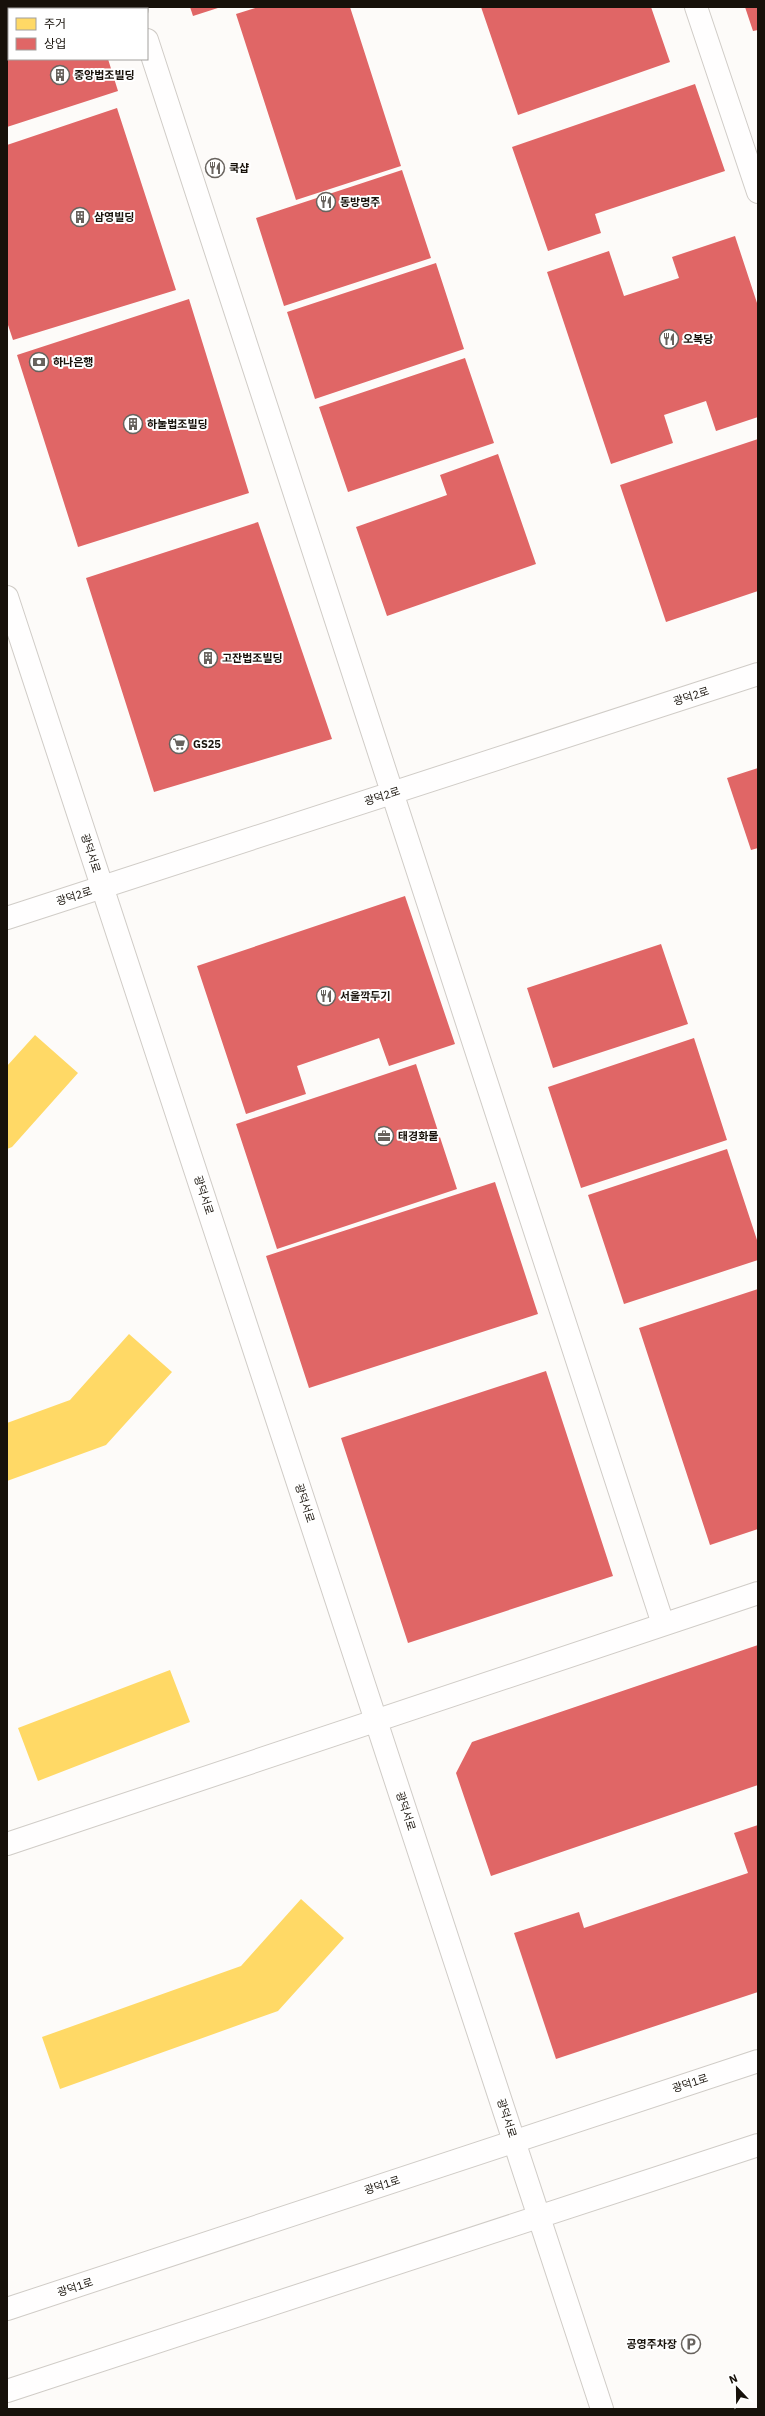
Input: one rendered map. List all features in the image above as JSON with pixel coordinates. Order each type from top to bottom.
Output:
[{"type":"street","points":[[696,7],[758,192]]},
{"type":"street","points":[[148,43],[663,1624]]},
{"type":"street","name":"광덕서로","points":[[7,597],[602,2409]]},
{"type":"street","name":"광덕2로","points":[[7,918],[758,674]]},
{"type":"street","points":[[7,1844],[758,1593]]},
{"type":"street","name":"광덕1로","points":[[7,2310],[758,2061]]},
{"type":"street","points":[[7,2391],[758,2145]]},
{"type":"building: 주거","points":[[35,1035],[78,1073],[12,1147],[7,1149],[7,1066]]},
{"type":"building: 주거","points":[[129,1334],[172,1372],[106,1445],[7,1481],[7,1423],[70,1400]]},
{"type":"building: 주거","points":[[170,1670],[190,1722],[38,1781],[18,1728]]},
{"type":"building: 주거","points":[[301,1899],[344,1938],[278,2011],[60,2089],[42,2037],[241,1966]]},
{"type":"building: 상업","name":"중앙법조빌딩","points":[[7,7],[90,7],[8,8],[8,60],[108,60],[118,91],[7,127]]},
{"type":"building: 상업","points":[[190,7],[221,7],[193,16]]},
{"type":"building: 상업","points":[[258,7],[350,7],[401,166],[296,200],[236,14]]},
{"type":"building: 상업","points":[[481,7],[651,7],[670,62],[518,115]]},
{"type":"building: 상업","points":[[745,7],[758,7],[758,30],[753,31]]},
{"type":"building: 상업","points":[[695,84],[725,171],[595,214],[601,233],[548,251],[512,147]]},
{"type":"building: 상업","name":"삼영빌딩","points":[[117,108],[176,290],[13,340],[7,322],[7,145]]},
{"type":"building: 상업","points":[[402,170],[431,258],[284,306],[256,218]]},
{"type":"building: 상업","points":[[735,236],[758,306],[758,417],[716,431],[706,401],[664,415],[673,443],[611,464],[547,272],[609,251],[624,296],[679,278],[672,257]]},
{"type":"building: 상업","points":[[436,263],[464,349],[315,399],[287,312]]},
{"type":"building: 상업","name":"하눌법조빌딩","points":[[189,299],[249,493],[78,547],[17,355]]},
{"type":"building: 상업","points":[[465,358],[494,443],[348,492],[319,407]]},
{"type":"building: 상업","points":[[758,439],[758,591],[666,622],[620,485]]},
{"type":"building: 상업","points":[[498,454],[536,564],[387,616],[356,527],[447,495],[440,475]]},
{"type":"building: 상업","name":"고잔법조빌딩","points":[[258,522],[332,739],[154,792],[86,578]]},
{"type":"building: 상업","points":[[758,768],[758,848],[751,850],[727,778]]},
{"type":"building: 상업","points":[[405,896],[455,1044],[389,1066],[379,1038],[297,1066],[306,1094],[246,1114],[197,966]]},
{"type":"building: 상업","points":[[661,944],[688,1024],[553,1068],[527,988]]},
{"type":"building: 상업","points":[[694,1038],[727,1140],[581,1188],[548,1087]]},
{"type":"building: 상업","points":[[416,1064],[457,1189],[277,1249],[236,1124]]},
{"type":"building: 상업","points":[[727,1149],[758,1243],[758,1260],[624,1304],[588,1195]]},
{"type":"building: 상업","points":[[495,1182],[538,1314],[309,1388],[266,1256]]},
{"type":"building: 상업","points":[[758,1289],[758,1529],[710,1545],[639,1328]]},
{"type":"building: 상업","points":[[546,1371],[613,1576],[408,1643],[341,1438]]},
{"type":"building: 상업","points":[[758,1645],[758,1785],[491,1876],[456,1773],[472,1742]]},
{"type":"building: 상업","points":[[758,1825],[758,1992],[556,2059],[514,1933],[579,1912],[584,1928],[748,1873],[734,1833]]},
{"type":"place","name":"중앙법조빌딩","points":[[60,75]]},
{"type":"place","name":"쿡샵","points":[[215,168]]},
{"type":"place","name":"동방명주","points":[[326,202]]},
{"type":"place","name":"삼영빌딩","points":[[80,217]]},
{"type":"place","name":"오복당","points":[[669,339]]},
{"type":"place","name":"하나은행","points":[[39,362]]},
{"type":"place","name":"하눌법조빌딩","points":[[133,424]]},
{"type":"place","name":"고잔법조빌딩","points":[[208,658]]},
{"type":"place","name":"GS25","points":[[179,744]]},
{"type":"place","name":"서울깍두기","points":[[326,996]]},
{"type":"place","name":"태경화물","points":[[384,1136]]},
{"type":"place","name":"공영주차장","points":[[691,2344]]}]
